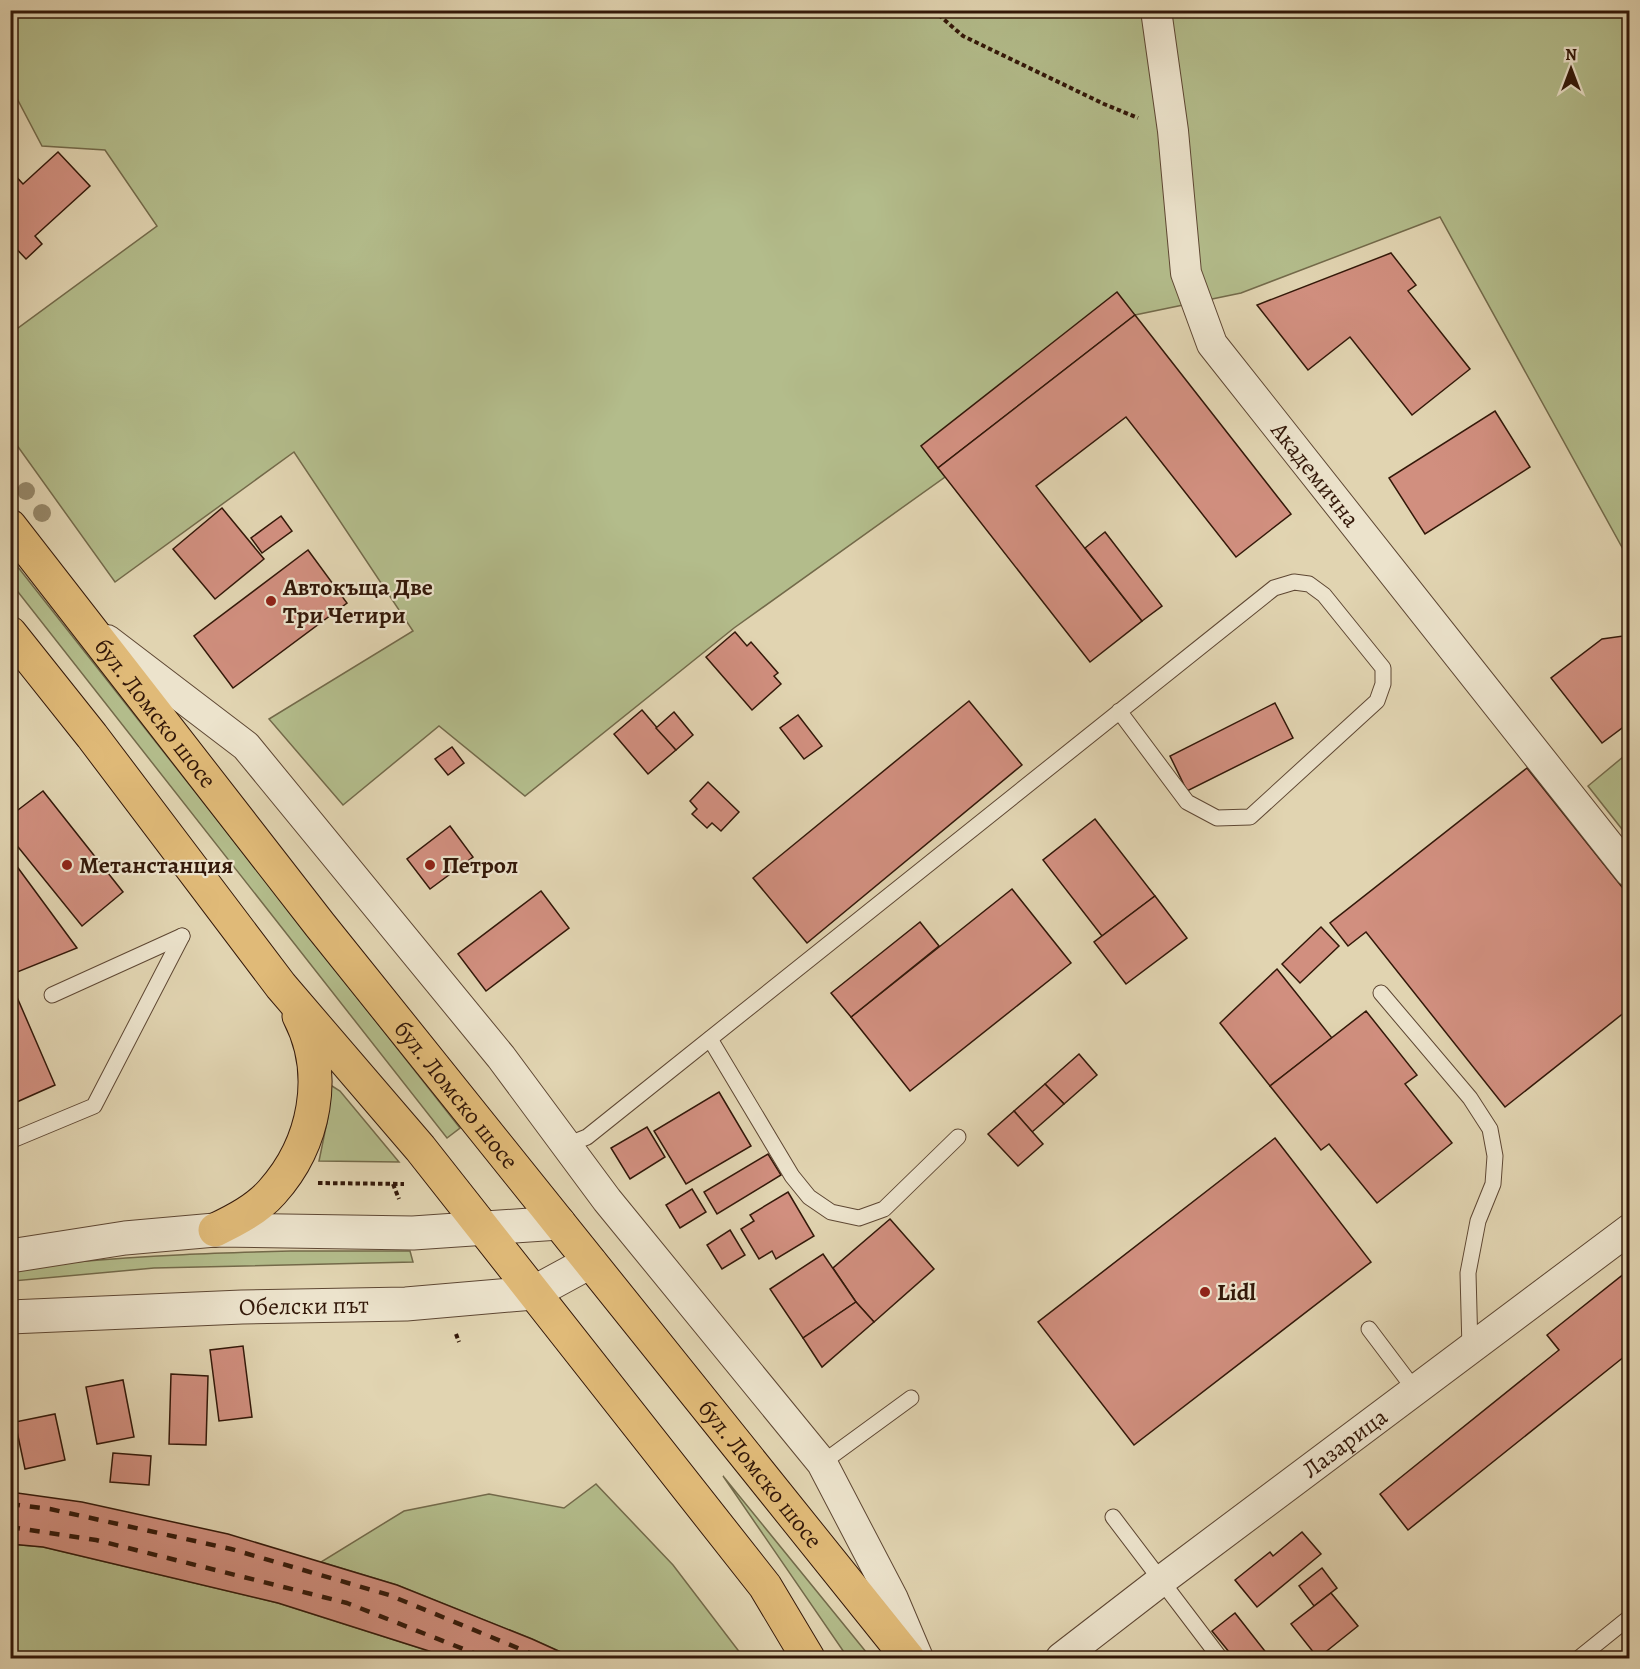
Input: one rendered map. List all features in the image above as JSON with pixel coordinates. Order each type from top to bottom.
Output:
[{"type":"main road","name":"бул. Ломско шосе","points":[[10,525],[320,925],[908,1659]]},
{"type":"main road","points":[[10,633],[92,736],[281,986],[420,1148],[765,1586],[808,1659]]},
{"type":"main road","points":[[215,1230],[239,1219],[271,1193],[297,1158],[311,1120],[315,1080],[314,1059],[302,1021],[281,986]]},
{"type":"street","name":"Академична","points":[[1156,10],[1173,132],[1186,273],[1212,344],[1629,872]]},
{"type":"street","points":[[92,629],[246,746],[501,1057],[607,1200],[822,1463],[893,1599],[918,1659]]},
{"type":"street","points":[[10,1256],[125,1238],[215,1230],[413,1233],[559,1223]]},
{"type":"street","name":"Лазарица","points":[[1061,1659],[1162,1580],[1629,1229]]},
{"type":"street","name":"Обелски път","points":[[10,1317],[242,1307],[406,1304],[533,1293],[590,1262]]},
{"type":"lane","points":[[567,1145],[587,1137],[1119,711],[1274,588],[1294,582],[1309,584],[1324,595],[1383,668],[1383,684],[1377,701],[1251,816],[1217,818],[1187,802],[1119,711]]},
{"type":"lane","points":[[10,1141],[94,1106],[182,936],[52,995]]},
{"type":"lane","points":[[1381,993],[1470,1098],[1490,1129],[1495,1156],[1493,1184],[1479,1221],[1468,1273],[1470,1348]]},
{"type":"lane","points":[[710,1039],[792,1176],[809,1197],[831,1212],[859,1218],[884,1209],[958,1137]]},
{"type":"lane","points":[[1369,1329],[1415,1390]]},
{"type":"lane","points":[[822,1463],[911,1398]]},
{"type":"lane","points":[[1113,1517],[1220,1659]]},
{"type":"lane","points":[[1579,1659],[1629,1617]]},
{"type":"path","points":[[933,10],[963,36],[1104,105],[1173,132]]},
{"type":"path","points":[[311,1183],[411,1184]]},
{"type":"path","points":[[393,1184],[401,1206]]},
{"type":"green space","points":[[11,11],[1629,11],[1629,560],[1440,217],[1241,293],[1135,315],[938,468],[945,477],[734,628],[525,796],[439,726],[343,805],[269,719],[413,631],[294,452],[115,582],[11,437],[10,334],[157,226],[105,150],[42,146],[11,87]]},
{"type":"green space","points":[[10,557],[460,1128],[447,1138],[11,583]]},
{"type":"green space","points":[[1629,752],[1629,838],[1588,786]]},
{"type":"green space","points":[[332,1086],[340,1091],[399,1162],[319,1161],[328,1117],[327,1088]]},
{"type":"green space","points":[[292,1251],[410,1251],[413,1262],[154,1268],[13,1281],[12,1273],[35,1266],[102,1260]]},
{"type":"green space","points":[[723,1476],[871,1658],[848,1658]]},
{"type":"green space","points":[[596,1484],[673,1565],[744,1658],[574,1658],[397,1585],[321,1562],[404,1511],[489,1494],[564,1508]]},
{"type":"green space","points":[[11,1544],[43,1547],[278,1603],[445,1658],[11,1658]]},
{"type":"building","points":[[58,152],[90,186],[35,236],[42,244],[26,259],[10,242],[10,170],[23,184]]},
{"type":"building","points":[[1391,253],[1416,285],[1408,291],[1470,369],[1412,415],[1350,337],[1308,370],[1257,305]]},
{"type":"building","points":[[1117,292],[1135,315],[938,468],[921,446]]},
{"type":"building","points":[[1135,315],[1291,514],[1236,557],[1126,417],[1036,486],[1142,621],[1090,662],[938,468]]},
{"type":"building","points":[[1495,411],[1530,467],[1425,534],[1389,478]]},
{"type":"building","points":[[222,508],[264,559],[215,599],[173,549]]},
{"type":"building","points":[[281,516],[292,531],[262,553],[251,538]]},
{"type":"building","points":[[1105,532],[1162,606],[1142,621],[1085,548]]},
{"type":"building","points":[[308,550],[347,603],[233,688],[194,636]]},
{"type":"building","points":[[735,632],[747,646],[751,642],[778,673],[774,676],[781,684],[752,710],[706,657]]},
{"type":"building","points":[[1630,635],[1630,722],[1602,743],[1551,678],[1602,639]]},
{"type":"building","points":[[969,701],[1022,765],[807,943],[753,878]]},
{"type":"building","points":[[1275,703],[1293,738],[1187,791],[1170,756]]},
{"type":"building","points":[[642,710],[676,750],[648,774],[614,734]]},
{"type":"building","points":[[674,712],[693,735],[676,750],[656,728]]},
{"type":"building","points":[[798,715],[822,746],[804,759],[780,728]]},
{"type":"building","points":[[452,747],[464,763],[448,775],[435,759]]},
{"type":"building","points":[[1527,768],[1630,897],[1630,1008],[1505,1107],[1366,932],[1348,946],[1330,923]]},
{"type":"building","points":[[708,782],[739,812],[721,831],[712,823],[707,828],[692,814],[697,809],[690,801]]},
{"type":"building","name":"Метанстанция","points":[[43,791],[123,892],[82,926],[10,837],[10,816]]},
{"type":"building","points":[[1095,819],[1155,896],[1102,936],[1043,860]]},
{"type":"building","points":[[450,826],[473,857],[430,889],[407,859]]},
{"type":"building","points":[[10,857],[77,948],[10,975]]},
{"type":"building","points":[[1012,889],[1071,963],[910,1091],[851,1017]]},
{"type":"building","points":[[541,891],[569,928],[486,991],[458,954]]},
{"type":"building","points":[[1155,896],[1187,938],[1126,984],[1094,942]]},
{"type":"building","points":[[920,922],[939,946],[851,1017],[831,993]]},
{"type":"building","points":[[1321,927],[1339,946],[1300,983],[1282,964]]},
{"type":"building","points":[[1277,969],[1332,1038],[1270,1086],[1220,1023]]},
{"type":"building","points":[[10,981],[55,1085],[10,1105]]},
{"type":"building","points":[[1366,1011],[1417,1075],[1405,1084],[1452,1143],[1377,1203],[1329,1144],[1321,1150],[1270,1086]]},
{"type":"building","points":[[1079,1054],[1097,1075],[1064,1104],[1045,1084]]},
{"type":"building","points":[[1045,1084],[1064,1104],[1032,1132],[1014,1111]]},
{"type":"building","points":[[719,1092],[751,1146],[686,1184],[654,1131]]},
{"type":"building","points":[[1014,1111],[1043,1144],[1018,1166],[988,1134]]},
{"type":"building","points":[[647,1127],[665,1157],[630,1179],[611,1148]]},
{"type":"building","name":"Lidl","points":[[1275,1138],[1371,1262],[1134,1445],[1038,1322]]},
{"type":"building","points":[[768,1154],[781,1175],[717,1214],[704,1192]]},
{"type":"building","points":[[692,1189],[706,1212],[680,1228],[666,1205]]},
{"type":"building","points":[[788,1192],[814,1236],[776,1259],[772,1251],[759,1259],[741,1229],[754,1221],[750,1215]]},
{"type":"building","points":[[890,1219],[934,1269],[874,1322],[856,1302],[833,1268]]},
{"type":"building","points":[[730,1230],[745,1255],[722,1269],[707,1245]]},
{"type":"building","points":[[823,1254],[856,1302],[803,1338],[770,1289]]},
{"type":"building","points":[[1630,1269],[1630,1352],[1408,1530],[1380,1494],[1559,1350],[1547,1335]]},
{"type":"building","points":[[856,1302],[874,1322],[822,1367],[803,1338]]},
{"type":"building","points":[[243,1346],[252,1417],[219,1421],[210,1350]]},
{"type":"building","points":[[171,1374],[208,1376],[206,1445],[169,1444]]},
{"type":"building","points":[[123,1380],[134,1437],[97,1444],[86,1387]]},
{"type":"building","points":[[55,1414],[65,1460],[25,1469],[15,1422]]},
{"type":"building","points":[[113,1453],[151,1456],[149,1485],[110,1482]]},
{"type":"building","points":[[10,1492],[82,1502],[228,1534],[397,1585],[574,1658],[445,1658],[278,1603],[43,1547],[10,1544]]},
{"type":"building","points":[[1302,1532],[1321,1554],[1257,1607],[1235,1580],[1270,1552],[1273,1556]]},
{"type":"building","points":[[1322,1568],[1337,1588],[1314,1606],[1299,1586]]},
{"type":"building","points":[[1331,1593],[1358,1626],[1318,1658],[1291,1624]]},
{"type":"building","points":[[1235,1613],[1268,1655],[1263,1658],[1234,1658],[1212,1631]]},
{"type":"railway","points":[[10,1504],[50,1509],[231,1549],[389,1595],[542,1658]]},
{"type":"railway","points":[[10,1527],[96,1540],[347,1603],[486,1658]]},
{"type":"place","name":"Автокъща Две Три Четири","points":[[271,601]]},
{"type":"place","name":"Метанстанция","points":[[67,865]]},
{"type":"place","name":"Петрол","points":[[430,865]]},
{"type":"place","name":"Lidl","points":[[1205,1292]]}]
